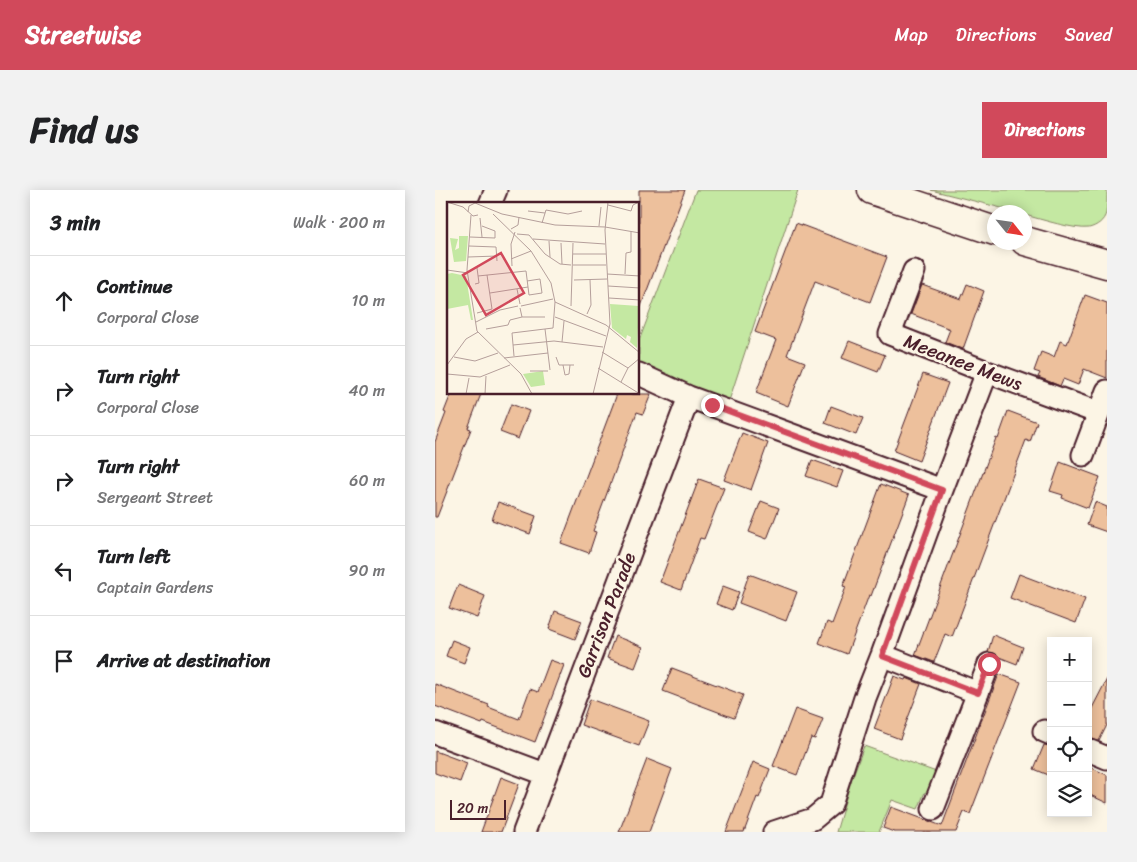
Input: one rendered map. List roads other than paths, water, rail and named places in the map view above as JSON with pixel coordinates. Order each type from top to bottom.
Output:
[{"type":"main road","points":[[872,190],[987,228]]},
{"type":"main road","points":[[1032,243],[1107,264]]},
{"type":"street","points":[[491,202],[496,190]]},
{"type":"street","name":"Meeanee Mews","points":[[914,271],[890,334],[987,372],[1099,412]]},
{"type":"street","points":[[774,832],[813,819],[831,804],[865,698],[987,372]]},
{"type":"street","points":[[640,374],[689,397],[942,490]]},
{"type":"street","points":[[1083,455],[1107,391]]},
{"type":"street","name":"Garrison Parade","points":[[524,832],[689,397]]},
{"type":"street","points":[[882,656],[978,693]]},
{"type":"street","points":[[933,809],[989,664]]},
{"type":"street","points":[[435,733],[545,774]]},
{"type":"street","points":[[1092,752],[1107,758]]}]
